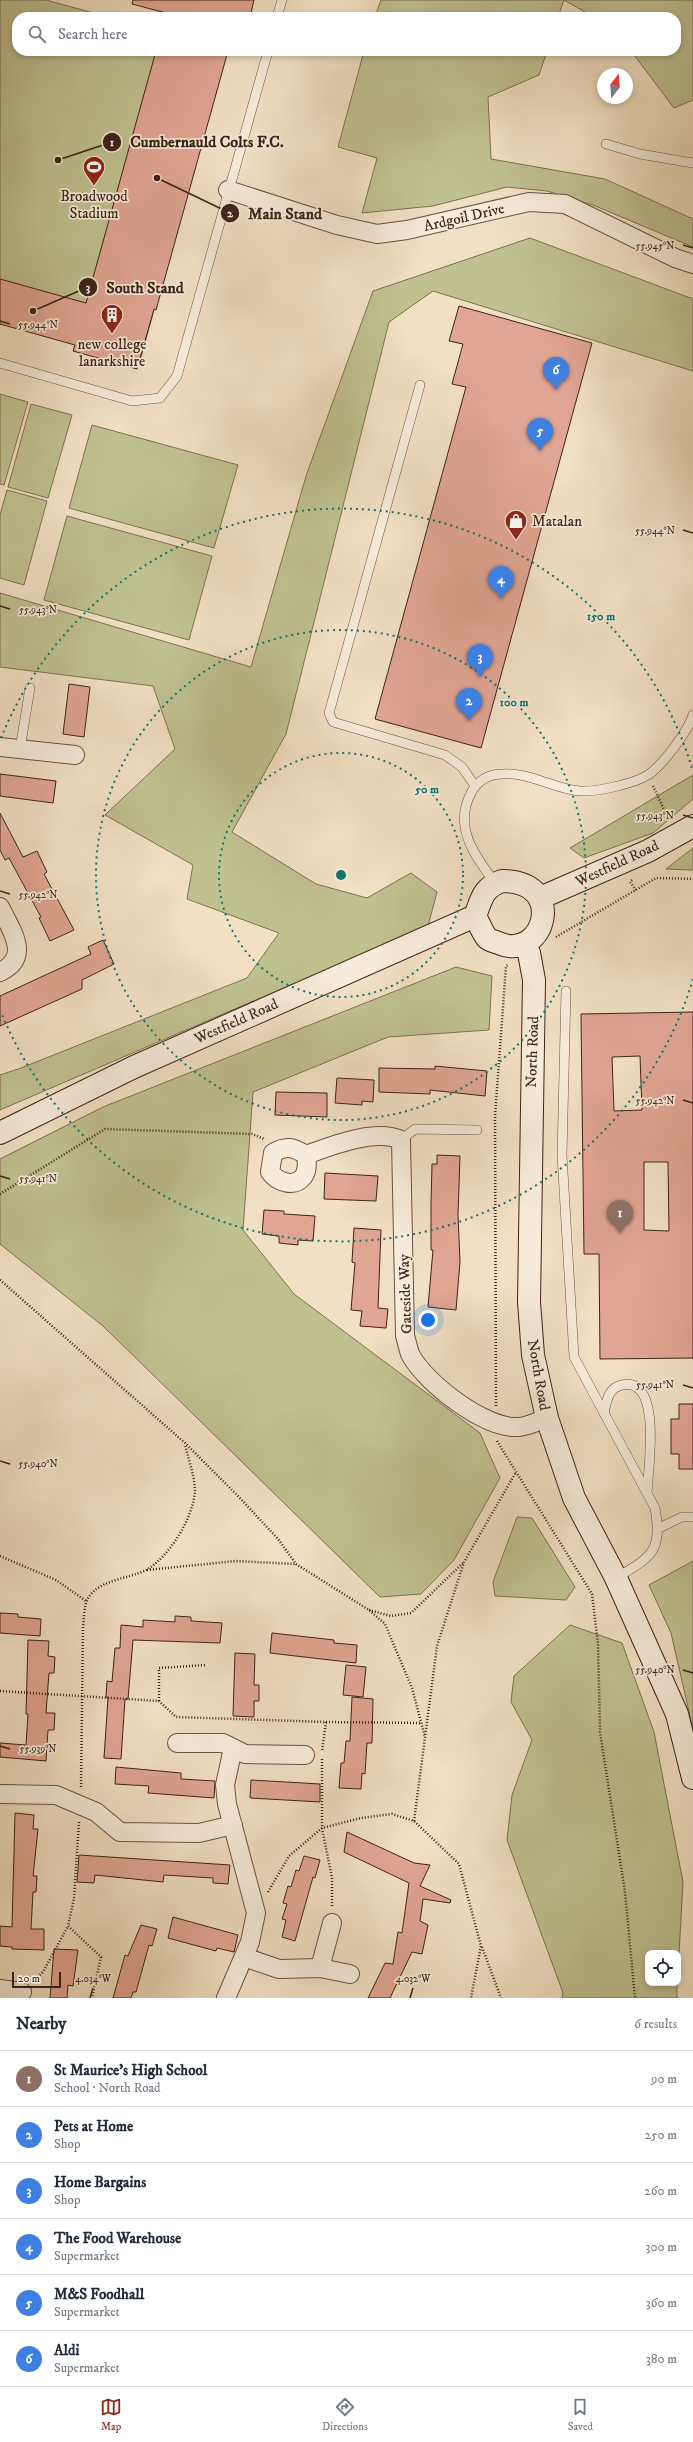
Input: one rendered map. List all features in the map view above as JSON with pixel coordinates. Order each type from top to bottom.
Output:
[{"type":"main road","name":"Westfield Road","points":[[540,898],[648,851],[685,831]]},
{"type":"main road","points":[[502,881],[519,881],[533,888],[540,898],[544,916],[535,936],[526,949],[510,947],[488,938],[475,916],[483,894],[495,883],[502,881]]},
{"type":"main road","name":"Westfield Road","points":[[0,1133],[134,1067],[475,916]]},
{"type":"main road","name":"North Road","points":[[526,949],[534,980],[529,1302],[533,1355],[547,1418],[574,1498],[616,1578],[678,1714],[693,1778]]},
{"type":"street","name":"Ardgoil Drive","points":[[228,190],[337,225],[377,234],[407,230],[529,202],[565,204],[675,258],[693,264]]},
{"type":"street","points":[[0,747],[75,755]]},
{"type":"street","points":[[0,907],[16,942],[18,954],[10,967],[0,972]]},
{"type":"street","points":[[306,1155],[343,1141],[380,1136],[395,1137],[401,1140]]},
{"type":"street","name":"Gateside Way","points":[[401,1140],[405,1336],[411,1354],[423,1371],[447,1394],[468,1410],[496,1425],[519,1427],[547,1418]]},
{"type":"street","points":[[292,1147],[306,1155],[307,1167],[303,1177],[295,1182],[285,1182],[274,1178],[270,1172],[273,1153],[282,1148],[292,1147]]},
{"type":"street","points":[[177,1743],[223,1743],[245,1754],[313,1755]]},
{"type":"street","points":[[226,1998],[250,1942],[256,1913],[227,1804],[225,1785],[233,1748]]},
{"type":"street","points":[[0,1794],[56,1795],[96,1812],[120,1832],[199,1833],[233,1825]]},
{"type":"street","points":[[320,1968],[332,1923]]},
{"type":"street","points":[[244,1957],[279,1969],[320,1968],[350,1974]]},
{"type":"street","points":[[0,1989],[22,1992]]},
{"type":"lane","points":[[278,12],[282,0]]},
{"type":"lane","points":[[0,363],[132,401],[160,398],[177,376],[267,56]]},
{"type":"lane","points":[[606,144],[640,154],[693,163]]},
{"type":"lane","points":[[420,385],[329,713],[333,722],[446,755],[462,767],[475,786]]},
{"type":"lane","points":[[20,749],[30,688]]},
{"type":"lane","points":[[495,883],[472,850],[464,827],[467,802],[475,786],[489,776],[505,773],[580,791],[614,787],[648,775],[682,736],[693,714]]},
{"type":"lane","points":[[682,736],[693,732]]},
{"type":"lane","points":[[566,991],[562,1155],[574,1357],[655,1508],[659,1528],[655,1546],[647,1559],[616,1578]]},
{"type":"lane","points":[[401,1140],[415,1129],[477,1130]]},
{"type":"lane","points":[[604,1413],[608,1394],[616,1386],[629,1384],[642,1390],[647,1402],[650,1417],[647,1493]]},
{"type":"lane","points":[[659,1528],[682,1517],[693,1517]]},
{"type":"path","points":[[648,775],[685,831]]},
{"type":"path","points":[[495,1116],[506,966],[526,949],[656,878],[693,879]]},
{"type":"path","points":[[0,1194],[105,1129],[252,1134],[282,1148]]},
{"type":"path","points":[[0,1280],[185,1443],[278,1539],[296,1564],[369,1610],[385,1624],[398,1651],[412,1688],[425,1737]]},
{"type":"path","points":[[146,1570],[168,1550],[191,1511],[195,1489],[185,1443]]},
{"type":"path","points":[[414,1821],[437,1646],[464,1562],[516,1472]]},
{"type":"path","points":[[0,1556],[56,1580],[86,1601]]},
{"type":"path","points":[[22,1992],[43,1972],[68,1926],[74,1898],[81,1806],[84,1696],[83,1627],[86,1601],[104,1584],[146,1570],[236,1561],[296,1564]]},
{"type":"path","points":[[369,1610],[391,1616],[411,1613],[464,1562]]},
{"type":"path","points":[[598,1644],[600,1732],[625,1892],[635,1998]]},
{"type":"path","points":[[160,1701],[159,1668],[206,1665]]},
{"type":"path","points":[[0,1692],[160,1701],[176,1717],[326,1722],[422,1723]]},
{"type":"path","points":[[326,1722],[313,1755],[322,1828],[332,1878],[332,1923]]},
{"type":"path","points":[[256,1913],[289,1856],[322,1828],[361,1818],[392,1814],[414,1821],[460,1864],[481,1946],[501,1998]]},
{"type":"path","points":[[68,1926],[101,1957],[92,1998]]},
{"type":"path","points":[[471,1998],[481,1946]]},
{"type":"green space","name":"Broadwood Stadium","points":[[0,0],[46,0],[90,12],[12,12],[12,56],[224,56],[140,361],[0,323]]},
{"type":"green space","points":[[381,0],[564,0],[560,12],[377,12]]},
{"type":"green space","points":[[564,0],[693,0],[693,100],[674,108],[635,56],[681,56],[681,12],[585,12]]},
{"type":"green space","points":[[363,56],[545,56],[539,75],[488,97],[491,159],[605,179],[693,219],[693,247],[593,205],[547,191],[507,187],[433,206],[362,213],[377,158],[338,147]]},
{"type":"green space","points":[[530,238],[693,299],[693,371],[433,291],[389,322],[286,734],[232,832],[316,884],[367,898],[411,873],[437,892],[428,926],[0,1110],[0,1075],[247,978],[279,933],[187,899],[193,865],[105,815],[175,749],[153,686],[0,667],[0,593],[251,667],[306,476],[373,291]]},
{"type":"green space","points":[[0,394],[28,402],[4,485],[0,484]]},
{"type":"green space","points":[[31,404],[72,415],[48,498],[8,487]]},
{"type":"green space","points":[[92,425],[238,465],[214,548],[69,508]]},
{"type":"green space","points":[[7,490],[47,501],[24,585],[0,578],[0,515]]},
{"type":"green space","points":[[67,516],[212,556],[189,640],[44,600]]},
{"type":"green space","points":[[693,775],[693,799],[653,833],[584,858],[570,848]]},
{"type":"green space","points":[[693,848],[693,870],[666,869]]},
{"type":"green space","points":[[456,967],[492,976],[489,1030],[388,1037],[253,1092],[243,1230],[294,1294],[480,1433],[500,1478],[454,1560],[421,1594],[380,1597],[103,1326],[0,1244],[0,1159],[103,1107]]},
{"type":"green space","points":[[517,1517],[532,1518],[575,1587],[566,1600],[495,1596],[493,1582]]},
{"type":"green space","points":[[693,1561],[693,1729],[671,1633],[649,1585]]},
{"type":"green space","points":[[570,1625],[622,1643],[654,1732],[683,1882],[679,1950],[645,1950],[645,1986],[677,1986],[677,1998],[562,1998],[563,1993],[507,1840],[512,1795],[532,1740],[511,1702],[514,1676]]},
{"type":"building","points":[[133,0],[254,0],[251,12],[162,12],[132,4]]},
{"type":"building","points":[[155,56],[227,56],[156,310],[154,309],[137,369],[73,351],[75,345],[0,324],[0,279],[86,303]]},
{"type":"building","points":[[459,306],[592,343],[481,748],[375,719],[466,387],[452,384],[463,344],[449,341]]},
{"type":"building","points":[[69,684],[90,687],[84,737],[63,734]]},
{"type":"building","points":[[0,774],[56,781],[53,803],[0,796]]},
{"type":"building","points":[[0,813],[23,857],[37,851],[47,872],[44,874],[74,930],[50,941],[39,918],[41,917],[9,858],[5,860],[0,850]]},
{"type":"building","points":[[103,940],[114,964],[82,980],[82,989],[0,1026],[0,996],[91,954],[88,947]]},
{"type":"building","points":[[693,1012],[693,1358],[600,1359],[599,1254],[584,1254],[581,1014]],"holes":[[[640,1056],[642,1110],[614,1111],[612,1057]],[[644,1162],[668,1162],[669,1231],[644,1230]]]},
{"type":"building","points":[[435,1066],[487,1071],[485,1096],[430,1090],[430,1094],[379,1092],[379,1068],[435,1069]]},
{"type":"building","points":[[337,1078],[374,1080],[373,1102],[362,1101],[362,1105],[335,1103]]},
{"type":"building","points":[[276,1092],[327,1093],[327,1117],[275,1115]]},
{"type":"building","points":[[437,1155],[460,1156],[458,1215],[460,1262],[456,1310],[428,1307],[433,1250],[431,1250],[432,1164],[437,1164]]},
{"type":"building","points":[[325,1173],[378,1176],[376,1201],[324,1199]]},
{"type":"building","points":[[264,1210],[284,1211],[284,1214],[315,1216],[313,1241],[298,1240],[298,1245],[279,1243],[279,1236],[262,1234]]},
{"type":"building","points":[[354,1228],[381,1230],[378,1308],[388,1309],[386,1328],[360,1326],[362,1311],[351,1310],[355,1263],[352,1262]]},
{"type":"building","points":[[679,1404],[693,1404],[693,1469],[679,1469],[679,1454],[671,1454],[671,1419],[679,1419]]},
{"type":"building","points":[[0,1613],[18,1614],[18,1617],[41,1619],[40,1636],[0,1633]]},
{"type":"building","points":[[175,1616],[191,1617],[191,1621],[222,1623],[220,1643],[133,1640],[128,1699],[125,1699],[121,1759],[104,1758],[108,1698],[106,1697],[107,1681],[112,1682],[115,1648],[120,1648],[121,1625],[143,1627],[143,1620],[175,1622]]},
{"type":"building","points":[[272,1633],[334,1640],[334,1643],[357,1645],[356,1663],[270,1653]]},
{"type":"building","points":[[28,1640],[49,1641],[48,1656],[55,1657],[54,1673],[49,1673],[46,1713],[55,1713],[54,1730],[48,1730],[46,1761],[0,1757],[0,1743],[26,1745],[28,1714],[26,1714]]},
{"type":"building","points":[[235,1653],[255,1654],[254,1685],[259,1685],[259,1701],[254,1701],[254,1717],[233,1716]]},
{"type":"building","points":[[346,1665],[366,1667],[363,1697],[343,1695]]},
{"type":"building","points":[[352,1697],[373,1699],[372,1743],[367,1743],[365,1774],[362,1773],[361,1789],[339,1788],[341,1763],[344,1763],[346,1741],[350,1741]]},
{"type":"building","points":[[116,1767],[181,1773],[181,1779],[215,1781],[214,1798],[148,1793],[149,1786],[115,1784]]},
{"type":"building","points":[[251,1780],[320,1784],[320,1802],[250,1798]]},
{"type":"building","points":[[15,1813],[34,1815],[33,1829],[38,1829],[33,1876],[37,1876],[36,1892],[33,1892],[31,1929],[44,1929],[44,1950],[12,1949],[12,1947],[0,1946],[0,1926],[12,1927]]},
{"type":"building","points":[[347,1832],[414,1863],[430,1865],[420,1886],[451,1900],[450,1903],[423,1899],[420,1921],[428,1925],[422,1954],[412,1952],[390,1998],[368,1998],[385,1963],[393,1964],[398,1932],[402,1933],[409,1883],[344,1852]]},
{"type":"building","points":[[79,1855],[230,1865],[228,1884],[213,1883],[213,1878],[164,1875],[163,1882],[95,1875],[94,1883],[77,1882]]},
{"type":"building","points":[[304,1856],[320,1860],[315,1878],[313,1877],[295,1941],[282,1937],[286,1920],[282,1919],[287,1904],[283,1903],[288,1886],[291,1887],[296,1870],[299,1871]]},
{"type":"building","points":[[173,1917],[238,1935],[234,1952],[217,1948],[216,1951],[168,1938]]},
{"type":"building","points":[[141,1925],[157,1929],[152,1946],[149,1945],[136,1992],[133,1992],[131,1998],[113,1998],[125,1955],[128,1956]]},
{"type":"building","points":[[54,1949],[78,1950],[73,1986],[68,1985],[67,1998],[50,1998]]},
{"type":"place","name":"Cumbernauld Colts F.C.","points":[[58,160]]},
{"type":"place","name":"Main Stand","points":[[157,178]]},
{"type":"place","name":"Broadwood Stadium","points":[[94,186]]},
{"type":"place","name":"South Stand","points":[[33,311]]},
{"type":"place","name":"new college lanarkshire","points":[[112,334]]},
{"type":"place","name":"Aldi","points":[[556,390]]},
{"type":"place","name":"M&S Foodhall","points":[[540,451]]},
{"type":"place","name":"Matalan","points":[[516,540]]},
{"type":"place","name":"The Food Warehouse","points":[[501,599]]},
{"type":"place","name":"Home Bargains","points":[[480,677]]},
{"type":"place","name":"Pets at Home","points":[[469,721]]},
{"type":"place","name":"St Maurice's High School","points":[[620,1233]]}]
